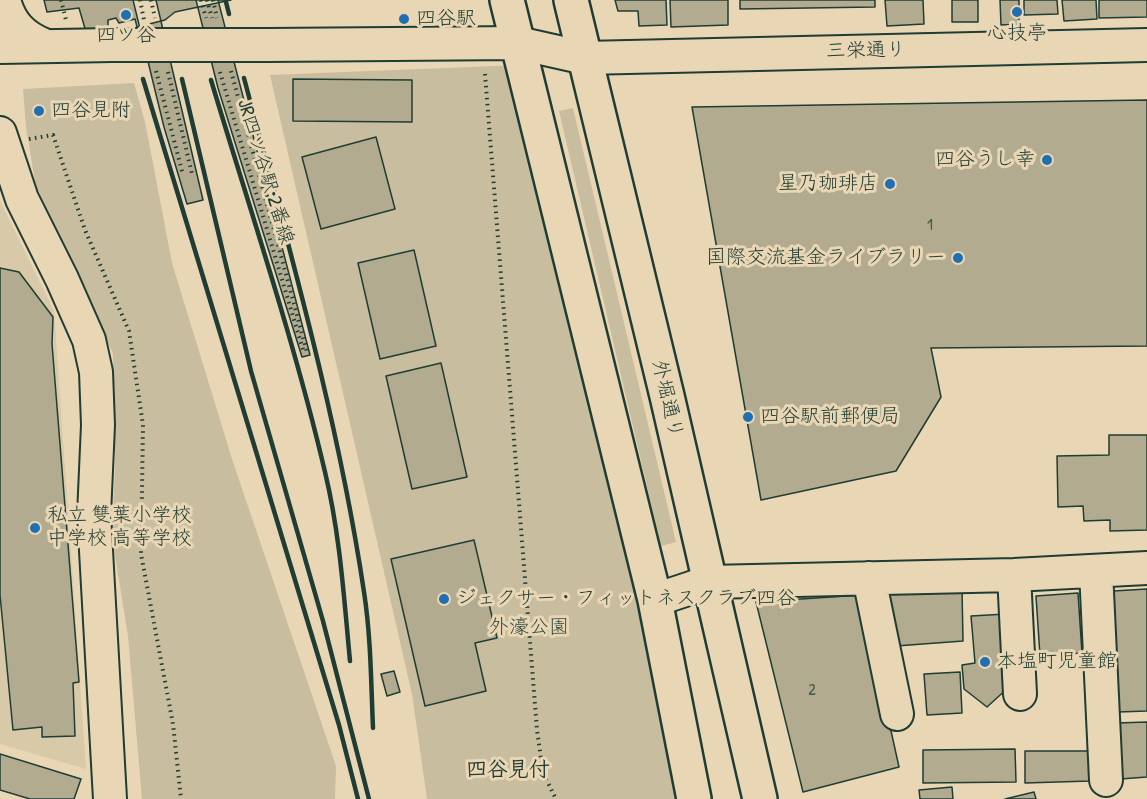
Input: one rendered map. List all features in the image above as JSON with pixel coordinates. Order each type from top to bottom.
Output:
[{"type":"main road","points":[[507,0],[655,600],[694,799]]},
{"type":"main road","name":"外堀通り","points":[[571,0],[760,799]]},
{"type":"street","points":[[4,0],[8,14],[19,30],[30,40],[44,45]]},
{"type":"street","name":"三栄通り","points":[[0,48],[44,45],[518,43],[585,58],[1147,45]]},
{"type":"street","points":[[10,137],[22,199],[89,340],[96,372],[98,424],[94,515],[110,799]]},
{"type":"street","points":[[655,600],[709,582],[1014,575],[1147,568]]},
{"type":"street","points":[[1096,571],[1106,780]]},
{"type":"street","points":[[1014,575],[1020,694]]},
{"type":"street","points":[[869,578],[897,714]]},
{"type":"path","points":[[61,0],[66,22]]},
{"type":"path","points":[[140,0],[145,21]]},
{"type":"path","points":[[151,0],[156,23]]},
{"type":"path","points":[[201,0],[207,21]]},
{"type":"path","points":[[213,0],[218,20]]},
{"type":"path","name":"JR四ツ谷駅;2番線","points":[[217,62],[305,352],[230,70]]},
{"type":"path","points":[[154,64],[183,175]]},
{"type":"path","points":[[168,69],[192,174]]},
{"type":"path","points":[[485,74],[537,730],[543,772],[556,799]]},
{"type":"path","points":[[10,137],[53,135],[85,230],[129,331],[143,425],[141,555],[173,724],[181,799]]},
{"type":"shaded area","name":"私立 雙葉小学校 中学校 高等学校","points":[[0,201],[54,311],[86,769],[0,744]]},
{"type":"green space","name":"外濠公園","points":[[520,65],[689,799],[427,799],[412,694],[270,75]]},
{"type":"green space","points":[[134,83],[145,122],[172,263],[232,459],[336,766],[335,799],[142,799],[128,636],[112,537],[115,466],[113,354],[85,290],[53,229],[35,181],[26,127],[23,89]]},
{"type":"green space","points":[[573,108],[676,542],[661,546],[559,111]]},
{"type":"building","name":"四ツ谷","points":[[44,0],[231,0],[175,12],[165,20],[137,27],[135,19],[119,23],[116,18],[108,20],[108,33],[86,32],[79,8],[47,12]]},
{"type":"building","points":[[133,0],[156,0],[203,200],[187,204],[164,127]]},
{"type":"building","points":[[196,0],[218,0],[310,355],[302,357],[218,88]]},
{"type":"building","points":[[615,0],[666,0],[667,25],[639,26],[638,11],[618,11]]},
{"type":"building","points":[[670,0],[728,0],[728,25],[671,27]]},
{"type":"building","points":[[740,0],[875,0],[875,7],[740,9]]},
{"type":"building","points":[[885,0],[923,0],[924,24],[887,26]]},
{"type":"building","points":[[952,0],[978,0],[978,22],[952,22]]},
{"type":"building","points":[[1000,0],[1019,0],[1019,24],[1001,25]]},
{"type":"building","points":[[1024,0],[1057,0],[1058,14],[1024,15]]},
{"type":"building","points":[[1062,0],[1096,0],[1097,19],[1064,21]]},
{"type":"building","points":[[1099,0],[1147,0],[1147,17],[1099,18]]},
{"type":"building","points":[[293,79],[412,80],[412,122],[293,121]]},
{"type":"building","points":[[1147,100],[1147,346],[931,348],[941,397],[896,471],[761,500],[692,107]]},
{"type":"building","points":[[376,137],[395,209],[321,229],[302,157]]},
{"type":"building","points":[[414,250],[436,346],[380,359],[358,263]]},
{"type":"building","name":"私立 雙葉小学校 中学校 高等学校","points":[[0,268],[19,272],[53,317],[52,344],[79,682],[73,683],[75,736],[42,737],[42,727],[13,730],[0,595]]},
{"type":"building","points":[[441,363],[467,477],[412,489],[386,376]]},
{"type":"building","points":[[1109,435],[1147,435],[1147,530],[1110,531],[1110,520],[1084,521],[1083,506],[1058,507],[1057,456],[1109,455]]},
{"type":"building","name":"ジェクサー・フィットネスクラブ四谷","points":[[474,540],[497,638],[475,643],[486,691],[425,706],[391,559]]},
{"type":"building","points":[[962,589],[963,641],[896,646],[883,593]]},
{"type":"building","points":[[1147,589],[1147,711],[1118,712],[1113,591]]},
{"type":"building","points":[[1078,593],[1082,653],[1040,656],[1036,596]]},
{"type":"building","points":[[861,595],[899,767],[803,792],[756,602]]},
{"type":"building","points":[[1006,614],[1010,686],[987,707],[964,689],[962,665],[975,663],[971,616]]},
{"type":"building","points":[[394,671],[400,692],[387,696],[381,674]]},
{"type":"building","points":[[960,672],[962,713],[927,715],[924,674]]},
{"type":"building","points":[[1147,722],[1147,777],[1120,779],[1117,723]]},
{"type":"building","points":[[1015,749],[1016,782],[923,783],[923,750]]},
{"type":"building","points":[[1025,751],[1089,751],[1090,781],[1025,783]]},
{"type":"building","points":[[0,754],[81,779],[74,799],[30,799],[0,790]]},
{"type":"building","points":[[952,787],[953,799],[920,799],[919,790]]},
{"type":"building","points":[[1034,792],[1036,799],[1005,799]]},
{"type":"railway","points":[[226,2],[229,14]]},
{"type":"railway","points":[[244,78],[295,269],[341,462],[366,609],[373,728]]},
{"type":"railway","points":[[143,79],[339,725],[358,799]]},
{"type":"railway","points":[[182,79],[251,371],[323,621],[369,799]]},
{"type":"railway","points":[[211,80],[286,324],[325,472],[338,542],[350,661]]},
{"type":"place","name":"心技亭","points":[[1017,12]]},
{"type":"place","name":"四ツ谷","points":[[126,15]]},
{"type":"place","name":"四谷駅","points":[[404,19]]},
{"type":"place","name":"四谷見附","points":[[39,111]]},
{"type":"place","name":"四谷うし幸","points":[[1047,160]]},
{"type":"place","name":"星乃珈琲店","points":[[890,184]]},
{"type":"place","name":"国際交流基金ライブラリー","points":[[958,258]]},
{"type":"place","name":"四谷駅前郵便局","points":[[748,417]]},
{"type":"place","name":"私立 雙葉小学校 中学校 高等学校","points":[[35,528]]},
{"type":"place","name":"ジェクサー・フィットネスクラブ四谷","points":[[444,599]]},
{"type":"place","name":"本塩町児童館","points":[[985,662]]},
{"type":"district","name":"四谷見付","points":[[508,770]]}]
